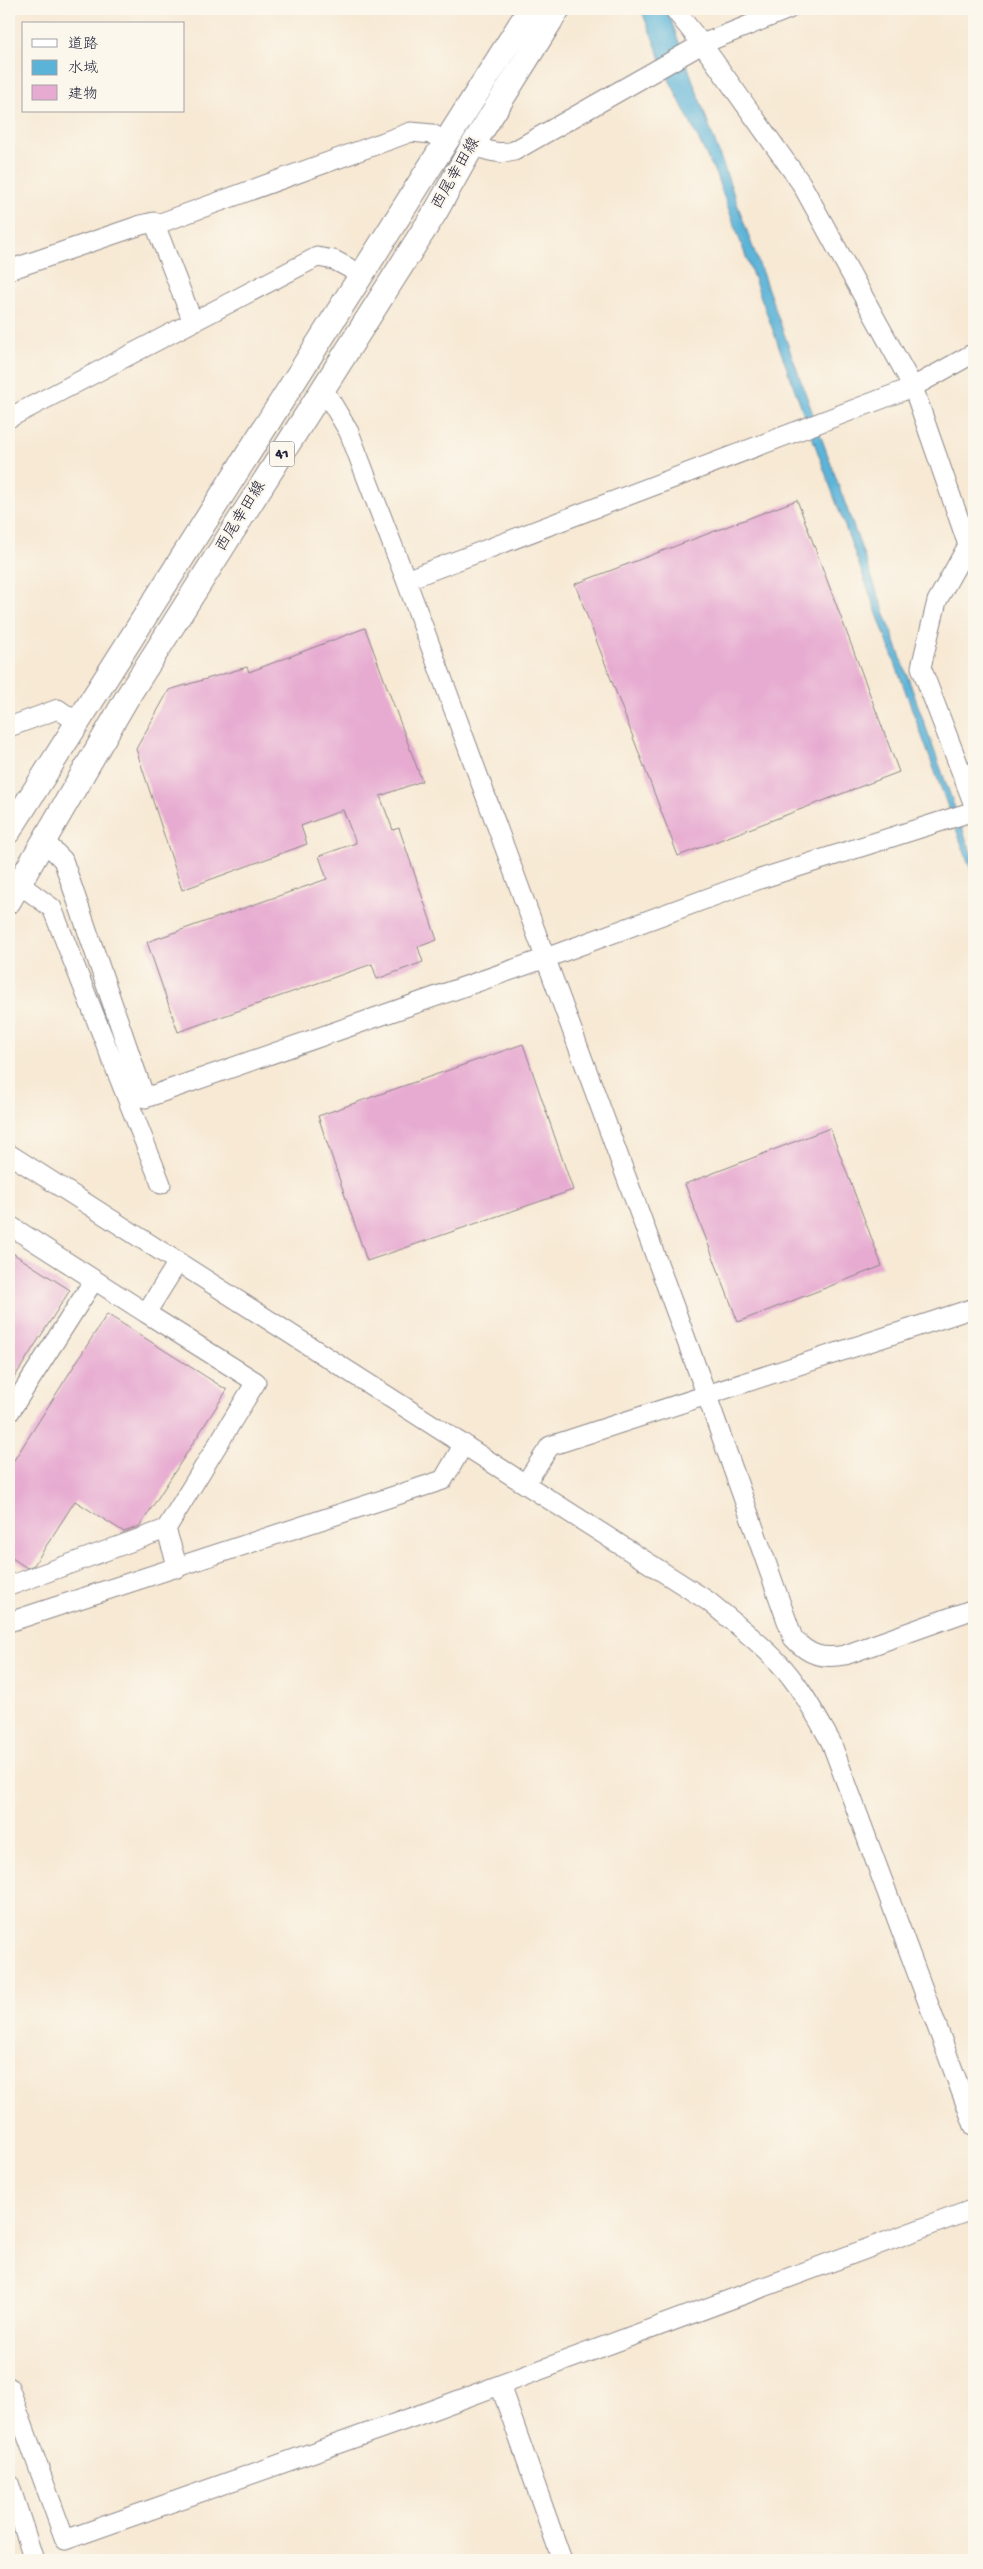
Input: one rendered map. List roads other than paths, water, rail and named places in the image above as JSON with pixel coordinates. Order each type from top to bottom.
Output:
[{"type":"main road","name":"西尾幸田線","points":[[9,831],[530,9]]},
{"type":"main road","name":"西尾幸田線","points":[[13,892],[128,696],[436,211],[473,145],[558,9]]},
{"type":"street","points":[[674,9],[702,44],[801,183],[912,387],[971,540],[937,602],[921,667],[974,805]]},
{"type":"street","points":[[473,145],[488,151],[505,153],[514,151],[702,44],[789,9]]},
{"type":"street","points":[[154,225],[411,132],[432,134],[446,142]]},
{"type":"street","points":[[9,270],[154,222],[193,322]]},
{"type":"street","points":[[9,418],[317,257],[334,260],[362,275]]},
{"type":"street","points":[[406,580],[912,387],[974,353]]},
{"type":"street","points":[[323,388],[349,432],[406,580],[707,1396],[793,1638],[802,1648],[827,1658],[846,1655],[974,1609]]},
{"type":"street","points":[[9,727],[58,709],[78,723]]},
{"type":"street","points":[[44,841],[63,860],[145,1098],[546,958],[757,880],[974,811]]},
{"type":"street","points":[[13,892],[52,908],[161,1184]]},
{"type":"street","points":[[9,1154],[708,1601],[744,1630],[778,1663],[809,1703],[831,1742],[974,2126]]},
{"type":"street","points":[[9,1225],[256,1382],[166,1529],[9,1586]]},
{"type":"street","points":[[146,1313],[178,1262]]},
{"type":"street","points":[[9,1413],[94,1280]]},
{"type":"street","points":[[525,1484],[550,1446],[974,1308]]},
{"type":"street","points":[[9,1622],[443,1480],[464,1444]]},
{"type":"street","points":[[166,1529],[178,1568]]},
{"type":"street","points":[[9,2387],[65,2540],[500,2385],[974,2209]]},
{"type":"street","points":[[500,2385],[562,2560]]},
{"type":"street","points":[[9,2483],[34,2560]]},
{"type":"water","points":[[641,9],[667,9],[974,861],[974,878],[716,175],[668,77]]}]
